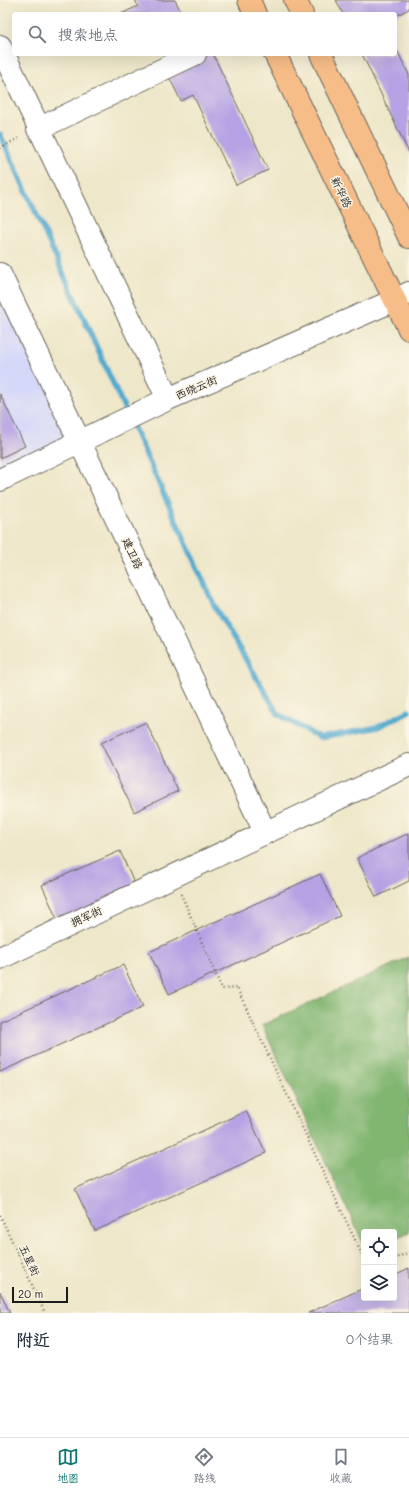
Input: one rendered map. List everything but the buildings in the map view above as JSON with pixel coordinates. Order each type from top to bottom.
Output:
[{"type":"main road","points":[[249,0],[254,12]]},
{"type":"main road","points":[[295,0],[301,12]]},
{"type":"main road","name":"新华路","points":[[276,56],[402,296],[409,329]]},
{"type":"main road","points":[[322,56],[409,237]]},
{"type":"street","points":[[0,46],[168,399]]},
{"type":"street","points":[[38,128],[191,56]]},
{"type":"street","name":"建卫路","points":[[0,274],[265,832]]},
{"type":"street","name":"西晓云街","points":[[0,480],[168,399],[402,296]]},
{"type":"street","name":"拥军街","points":[[0,958],[173,875],[409,765]]},
{"type":"path","points":[[173,875],[222,989],[237,988],[361,1253]]},
{"type":"path","name":"五星街","points":[[0,1215],[45,1313]]},
{"type":"path","points":[[397,1258],[409,1252]]},
{"type":"shaded area","points":[[0,278],[77,439],[0,476]]},
{"type":"green space","points":[[409,957],[409,1232],[397,1238],[397,1229],[361,1229],[361,1239],[262,1025]]},
{"type":"waterway","points":[[0,134],[127,414]]},
{"type":"waterway","points":[[131,422],[216,609],[278,714],[320,738],[378,727],[409,711]]}]
